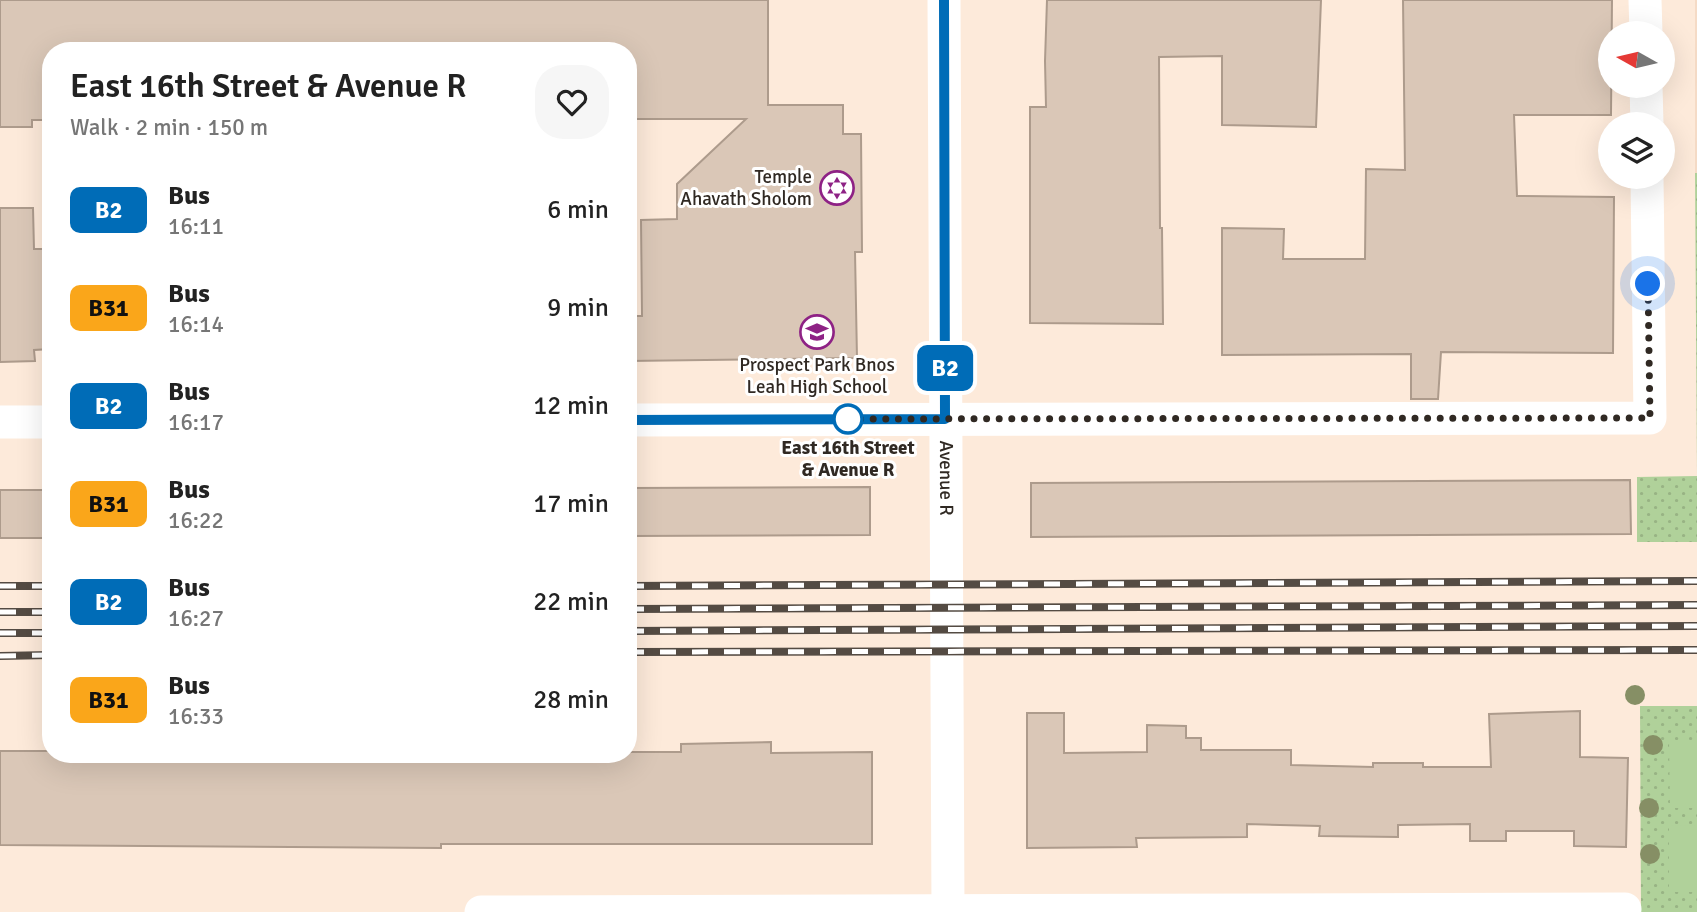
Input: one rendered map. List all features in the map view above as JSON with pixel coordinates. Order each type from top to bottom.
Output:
[{"type":"street","name":"Avenue R","points":[[944,0],[948,911]]},
{"type":"street","points":[[1646,0],[1646,21]]},
{"type":"street","points":[[637,420],[1650,418],[1647,189]]},
{"type":"street","points":[[0,422],[42,422]]},
{"type":"street","points":[[481,912],[1625,909]]},
{"type":"shaded area","points":[[1697,0],[1697,173],[1695,173]]},
{"type":"green space","points":[[1695,173],[1697,173],[1697,476]]},
{"type":"green space","points":[[1697,476],[1697,542],[1637,542],[1637,477]]},
{"type":"green space","points":[[1640,706],[1697,706],[1697,912],[1641,912]]},
{"type":"green space","points":[[1669,741],[1697,741],[1697,808],[1670,808]]},
{"type":"green space","points":[[1697,825],[1697,892],[1669,892],[1669,826]]},
{"type":"building","points":[[0,0],[768,0],[768,105],[843,105],[843,134],[861,134],[862,252],[855,252],[857,358],[637,361],[637,316],[642,316],[641,220],[677,219],[677,184],[746,119],[637,119],[637,42],[42,42],[42,120],[32,120],[32,127],[0,127]]},
{"type":"building","points":[[1047,0],[1321,0],[1316,127],[1222,125],[1222,56],[1159,57],[1163,324],[1030,323],[1030,107],[1046,107]]},
{"type":"building","points":[[1403,0],[1612,0],[1612,21],[1598,21],[1598,98],[1611,98],[1611,112],[1598,112],[1598,115],[1514,115],[1517,196],[1614,197],[1613,353],[1441,352],[1438,399],[1411,399],[1411,354],[1222,355],[1222,228],[1284,229],[1283,259],[1365,259],[1366,169],[1405,170]]},
{"type":"building","points":[[0,208],[33,208],[34,249],[42,249],[42,350],[34,350],[35,361],[0,362]]},
{"type":"building","points":[[1630,480],[1631,534],[1031,537],[1031,483]]},
{"type":"building","points":[[870,487],[870,535],[637,536],[637,488]]},
{"type":"building","points":[[0,490],[42,490],[42,538],[0,538]]},
{"type":"building","points":[[1580,711],[1580,757],[1628,758],[1626,847],[1574,846],[1574,831],[1506,831],[1506,841],[1470,841],[1470,824],[1398,825],[1398,837],[1319,836],[1320,826],[1247,824],[1247,837],[1136,838],[1137,847],[1027,848],[1027,713],[1064,713],[1064,753],[1147,752],[1147,725],[1186,726],[1186,738],[1201,738],[1201,750],[1291,750],[1291,765],[1373,767],[1373,763],[1423,763],[1423,767],[1491,767],[1489,714]]},
{"type":"building","points":[[771,742],[771,753],[872,752],[872,844],[441,844],[441,848],[0,845],[0,751],[42,751],[42,763],[637,763],[637,752],[681,752],[681,744]]},
{"type":"railway","points":[[637,586],[1697,581]]},
{"type":"railway","points":[[0,586],[42,586]]},
{"type":"railway","points":[[637,609],[1697,605]]},
{"type":"railway","points":[[0,612],[42,612]]},
{"type":"railway","points":[[637,631],[1697,626]]},
{"type":"railway","points":[[0,633],[42,633]]},
{"type":"railway","points":[[637,652],[1697,650]]},
{"type":"railway","points":[[0,656],[42,655]]},
{"type":"bus line","name":"B2","points":[[637,420],[945,419],[944,0]]},
{"type":"place","name":"Temple Ahavath Sholom","points":[[837,188]]},
{"type":"place","name":"Prospect Park Bnos Leah High School","points":[[817,332]]},
{"type":"place","name":"East 16th Street & Avenue R","points":[[848,419]]},
{"type":"route","points":[[848,419],[1650,418],[1648,284]]}]
